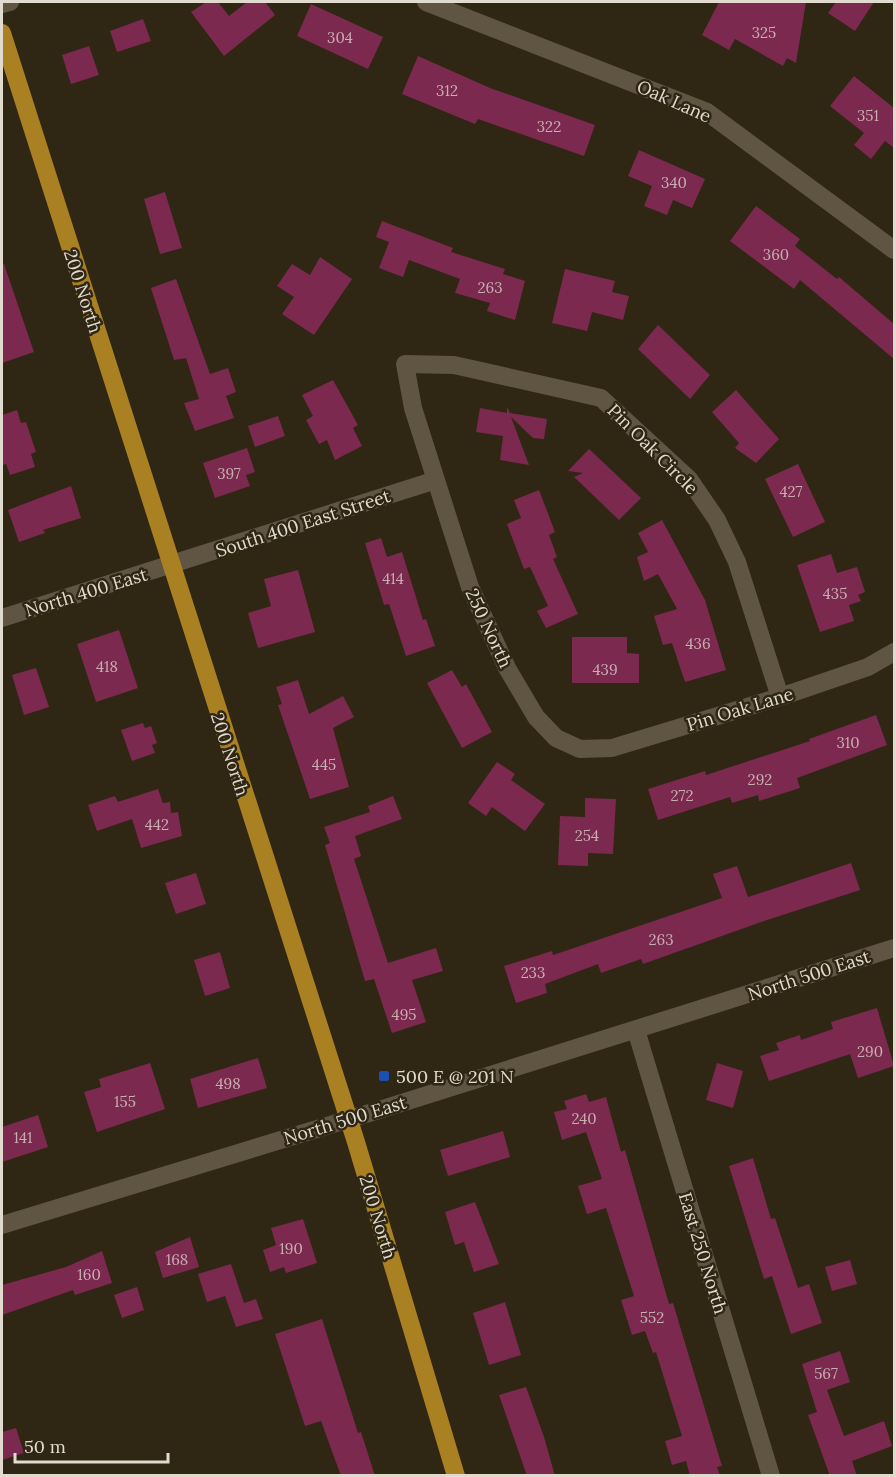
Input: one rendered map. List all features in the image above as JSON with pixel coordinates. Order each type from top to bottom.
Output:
[{"type":"main road","name":"200 North","points":[[2,33],[348,1119],[456,1476]]},
{"type":"street","points":[[2,4],[10,2]]},
{"type":"street","name":"Oak Lane","points":[[426,2],[707,112],[894,250]]},
{"type":"street","name":"Pin Oak Circle","points":[[436,480],[413,408],[405,364],[454,365],[601,398],[689,480],[717,520],[737,562],[780,697]]},
{"type":"street","name":"South 400 East Street","points":[[170,566],[436,480]]},
{"type":"street","name":"250 North","points":[[436,480],[470,587],[507,668],[536,717],[556,738],[580,749]]},
{"type":"street","name":"North 400 East","points":[[2,618],[170,566]]},
{"type":"street","name":"Pin Oak Lane","points":[[580,749],[612,748],[780,697],[868,667],[894,652]]},
{"type":"street","name":"North 500 East","points":[[2,1225],[894,948]]},
{"type":"street","name":"East 250 North","points":[[636,1030],[771,1476]]},
{"type":"building","points":[[206,2],[218,2],[229,16],[247,2],[265,2],[275,15],[224,56],[191,12]]},
{"type":"building","points":[[719,2],[806,2],[796,63],[787,58],[783,66],[735,39],[729,50],[702,35]]},
{"type":"building","points":[[836,2],[874,2],[855,31],[828,13]]},
{"type":"building","points":[[311,4],[383,37],[368,69],[297,36]]},
{"type":"building","points":[[143,19],[151,41],[117,52],[110,31]]},
{"type":"building","points":[[89,46],[99,75],[71,84],[62,55]]},
{"type":"building","points":[[418,56],[490,88],[595,125],[584,156],[478,119],[475,124],[402,94]]},
{"type":"building","points":[[854,76],[894,108],[894,148],[885,141],[871,159],[854,145],[864,133],[830,106]]},
{"type":"building","points":[[639,150],[705,179],[692,208],[673,200],[667,215],[644,206],[652,186],[628,176]]},
{"type":"building","points":[[165,192],[182,248],[160,254],[144,199]]},
{"type":"building","points":[[756,206],[800,239],[795,246],[837,279],[839,277],[894,324],[894,359],[800,280],[794,289],[730,241]]},
{"type":"building","points":[[382,221],[453,248],[451,252],[505,269],[503,274],[525,281],[515,320],[487,311],[490,303],[455,293],[460,279],[409,260],[403,277],[379,268],[389,242],[376,237]]},
{"type":"building","points":[[320,257],[352,279],[314,335],[282,314],[294,297],[277,286],[292,264],[310,275]]},
{"type":"building","points":[[4,264],[34,352],[2,363],[2,265]]},
{"type":"building","points":[[565,269],[615,281],[612,292],[629,296],[623,320],[592,312],[587,331],[552,323]]},
{"type":"building","points":[[176,279],[210,374],[228,368],[236,392],[226,396],[234,418],[195,431],[184,403],[199,399],[186,358],[174,360],[151,288]]},
{"type":"building","points":[[658,325],[710,375],[690,399],[638,349]]},
{"type":"building","points":[[333,380],[358,425],[353,428],[362,446],[335,460],[327,440],[319,444],[306,420],[313,416],[302,395]]},
{"type":"building","points":[[736,390],[779,439],[756,463],[735,448],[739,443],[712,412]]},
{"type":"building","points":[[507,407],[510,413],[547,419],[544,439],[533,438],[511,417],[529,465],[500,460],[503,436],[476,432],[480,408],[507,413]]},
{"type":"building","points":[[17,410],[21,423],[26,422],[36,452],[31,454],[35,467],[10,475],[6,464],[2,465],[2,415]]},
{"type":"building","points":[[278,416],[285,436],[255,447],[248,426]]},
{"type":"building","points":[[247,448],[255,472],[246,475],[250,486],[215,498],[203,463]]},
{"type":"building","points":[[589,449],[641,498],[619,520],[574,477],[583,473],[568,471]]},
{"type":"building","points":[[798,464],[825,522],[793,537],[765,479]]},
{"type":"building","points":[[71,486],[81,518],[43,530],[45,533],[19,542],[8,510]]},
{"type":"building","points":[[539,490],[555,532],[549,535],[557,557],[553,559],[578,614],[546,628],[537,611],[548,606],[530,567],[524,569],[507,524],[521,518],[514,500]]},
{"type":"building","points":[[662,520],[705,600],[726,670],[685,682],[672,643],[663,645],[654,616],[677,609],[658,574],[644,581],[637,557],[648,552],[638,533]]},
{"type":"building","points":[[381,538],[387,557],[402,552],[423,620],[426,619],[435,646],[406,656],[389,604],[384,605],[365,543]]},
{"type":"building","points":[[831,554],[837,573],[857,567],[865,592],[858,595],[861,601],[849,605],[854,621],[820,632],[797,565]]},
{"type":"building","points":[[298,570],[315,632],[258,648],[248,613],[271,606],[264,579]]},
{"type":"building","points":[[119,630],[138,688],[96,702],[77,644]]},
{"type":"building","points":[[572,637],[627,637],[627,653],[639,654],[639,683],[572,683]]},
{"type":"building","points":[[36,668],[49,707],[24,715],[12,675]]},
{"type":"building","points":[[452,670],[462,687],[466,684],[492,732],[462,748],[427,683]]},
{"type":"building","points":[[298,680],[309,714],[343,696],[354,717],[333,728],[349,787],[310,799],[278,705],[282,704],[276,687]]},
{"type":"building","points":[[876,715],[887,745],[797,778],[800,788],[759,801],[758,795],[732,803],[730,797],[658,820],[648,789],[705,771],[706,775],[810,741],[809,739]]},
{"type":"building","points":[[143,723],[145,728],[151,726],[157,743],[152,745],[155,753],[132,761],[121,730]]},
{"type":"building","points":[[497,762],[515,774],[511,780],[545,804],[525,831],[492,807],[486,816],[468,803]]},
{"type":"building","points":[[158,789],[163,803],[170,802],[171,813],[178,812],[182,836],[141,848],[132,819],[97,831],[88,805],[115,796],[118,802]]},
{"type":"building","points":[[393,796],[402,819],[355,836],[361,856],[354,859],[388,963],[436,948],[443,971],[412,980],[426,1022],[392,1033],[374,979],[365,981],[325,845],[330,843],[324,827],[370,812],[368,806]]},
{"type":"building","points":[[585,798],[616,799],[613,854],[588,853],[588,866],[558,865],[560,816],[585,817]]},
{"type":"building","points":[[851,863],[860,890],[643,964],[641,959],[601,973],[598,964],[545,984],[547,993],[516,1003],[504,966],[552,951],[553,955],[722,898],[713,874],[737,866],[748,897]]},
{"type":"building","points":[[196,873],[206,904],[176,914],[165,883]]},
{"type":"building","points":[[220,952],[230,988],[205,996],[194,960]]},
{"type":"building","points":[[877,1008],[894,1066],[858,1078],[850,1054],[769,1081],[760,1056],[779,1050],[776,1043],[800,1035],[801,1040],[833,1029],[831,1022]]},
{"type":"building","points":[[258,1058],[267,1088],[198,1108],[190,1079]]},
{"type":"building","points":[[150,1063],[165,1109],[97,1132],[84,1092],[101,1087],[99,1079]]},
{"type":"building","points":[[717,1063],[743,1071],[733,1108],[706,1100]]},
{"type":"building","points":[[586,1094],[589,1102],[606,1097],[621,1152],[625,1150],[669,1304],[673,1303],[722,1466],[717,1467],[720,1476],[690,1476],[686,1461],[672,1465],[665,1441],[682,1436],[656,1352],[653,1353],[645,1331],[632,1335],[621,1300],[634,1296],[606,1208],[587,1214],[578,1186],[602,1179],[586,1132],[562,1140],[554,1112],[567,1109],[564,1101]]},
{"type":"building","points":[[38,1115],[48,1147],[2,1162],[2,1127]]},
{"type":"building","points":[[503,1131],[510,1157],[448,1176],[440,1150]]},
{"type":"building","points":[[753,1158],[771,1219],[775,1218],[798,1288],[809,1284],[822,1323],[791,1334],[772,1276],[764,1279],[729,1166]]},
{"type":"building","points":[[475,1202],[499,1264],[474,1272],[464,1242],[455,1245],[445,1212]]},
{"type":"building","points":[[303,1219],[317,1263],[286,1273],[284,1267],[270,1272],[263,1250],[276,1245],[271,1228]]},
{"type":"building","points":[[190,1237],[199,1267],[163,1278],[155,1252]]},
{"type":"building","points":[[102,1251],[112,1283],[75,1295],[73,1290],[2,1315],[2,1285],[66,1267]]},
{"type":"building","points":[[850,1260],[857,1284],[832,1291],[825,1267]]},
{"type":"building","points":[[231,1264],[244,1303],[256,1299],[263,1319],[236,1327],[225,1296],[207,1302],[198,1274]]},
{"type":"building","points":[[137,1287],[144,1310],[122,1318],[114,1295]]},
{"type":"building","points":[[505,1302],[521,1355],[489,1365],[473,1313]]},
{"type":"building","points":[[322,1319],[358,1433],[361,1432],[375,1476],[341,1476],[321,1421],[305,1426],[275,1334]]},
{"type":"building","points":[[840,1351],[850,1382],[827,1390],[844,1436],[884,1421],[892,1446],[852,1461],[857,1476],[830,1476],[808,1415],[817,1412],[802,1364]]},
{"type":"building","points":[[526,1387],[555,1476],[527,1476],[499,1395]]},
{"type":"building","points":[[16,1428],[24,1453],[2,1460],[2,1432]]},
{"type":"place","name":"500 E @ 201 N","points":[[384,1076]]}]
